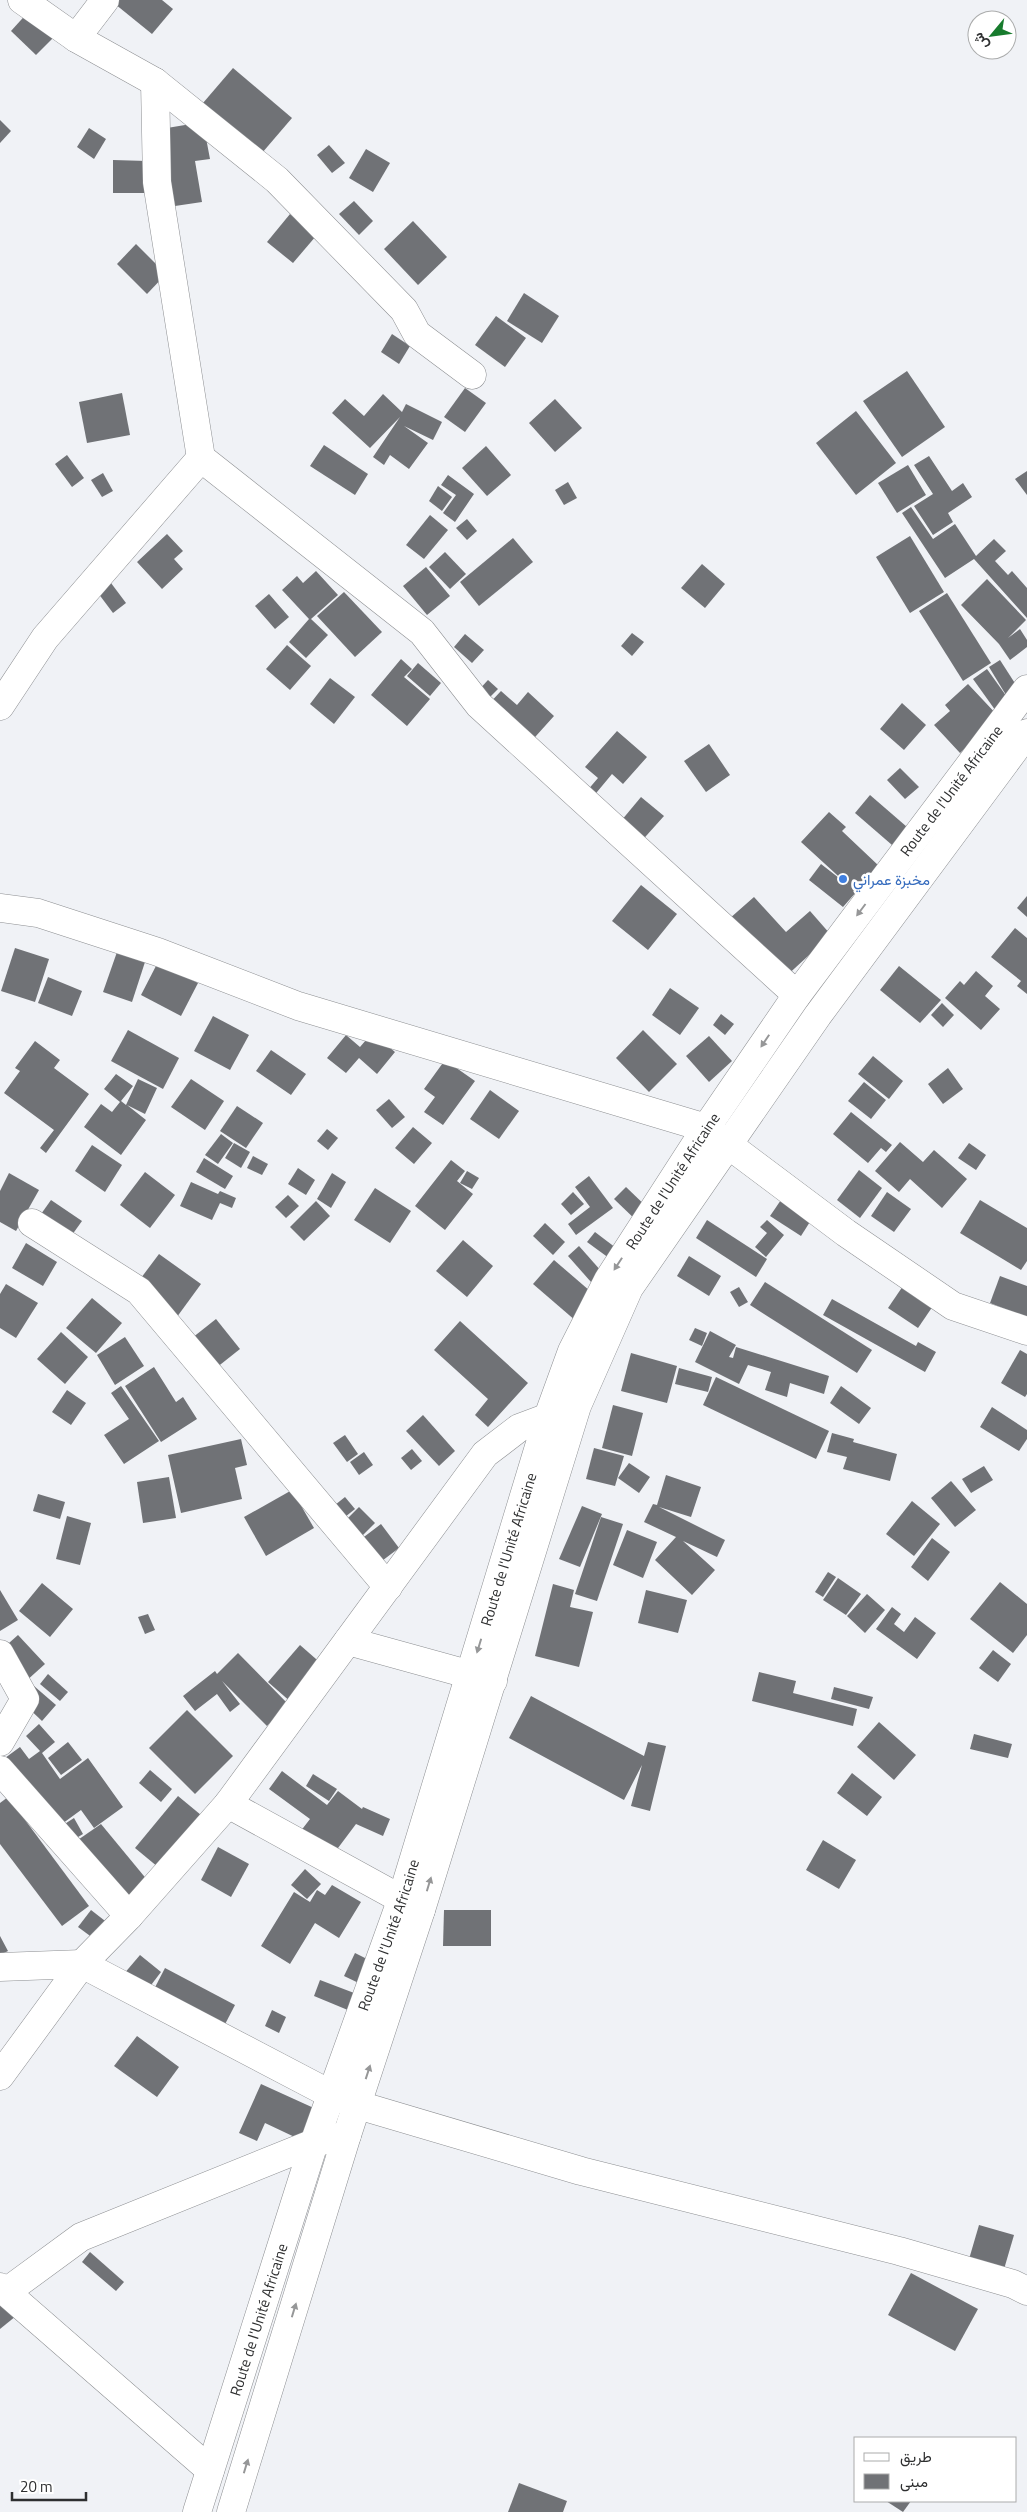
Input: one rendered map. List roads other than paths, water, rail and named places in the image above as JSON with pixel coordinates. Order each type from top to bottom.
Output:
[{"type":"street","points":[[22,0],[76,38],[155,82],[277,180],[404,310],[417,334],[472,374]]},
{"type":"street","points":[[76,38],[105,0]]},
{"type":"street","points":[[155,82],[157,182],[200,458],[422,632],[479,705],[797,994]]},
{"type":"street","points":[[0,706],[44,638],[200,458]]},
{"type":"street","name":"Route de l'Unité Africaine","points":[[232,2512],[347,2135],[358,2105],[411,1906],[482,1678],[577,1406],[584,1355],[608,1280],[706,1128],[797,994],[1027,689]]},
{"type":"street","name":"Route de l'Unité Africaine","points":[[482,1678],[548,1417],[584,1355],[818,1014],[1027,732]]},
{"type":"street","points":[[0,908],[38,914],[158,952],[298,1006],[706,1128],[846,1233],[954,1306],[1027,1331]]},
{"type":"street","points":[[32,1224],[139,1291],[388,1587]]},
{"type":"street","points":[[0,2076],[82,1964],[129,1916],[228,1804],[486,1454],[519,1428],[577,1406]]},
{"type":"street","points":[[348,1641],[482,1678]]},
{"type":"street","points":[[0,1654],[26,1698],[0,1742]]},
{"type":"street","points":[[0,1770],[129,1916]]},
{"type":"street","points":[[228,1804],[411,1906]]},
{"type":"street","name":"Route de l'Unité Africaine","points":[[197,2512],[314,2143],[332,2095],[411,1906]]},
{"type":"street","points":[[0,1967],[82,1964],[332,2095],[358,2105],[581,2172],[899,2251],[1013,2284],[1027,2291]]},
{"type":"street","points":[[210,2470],[3,2290],[81,2237],[314,2143],[347,2135]]},
{"type":"place","name":"مخبزة عمراني","points":[[843,879]]}]
